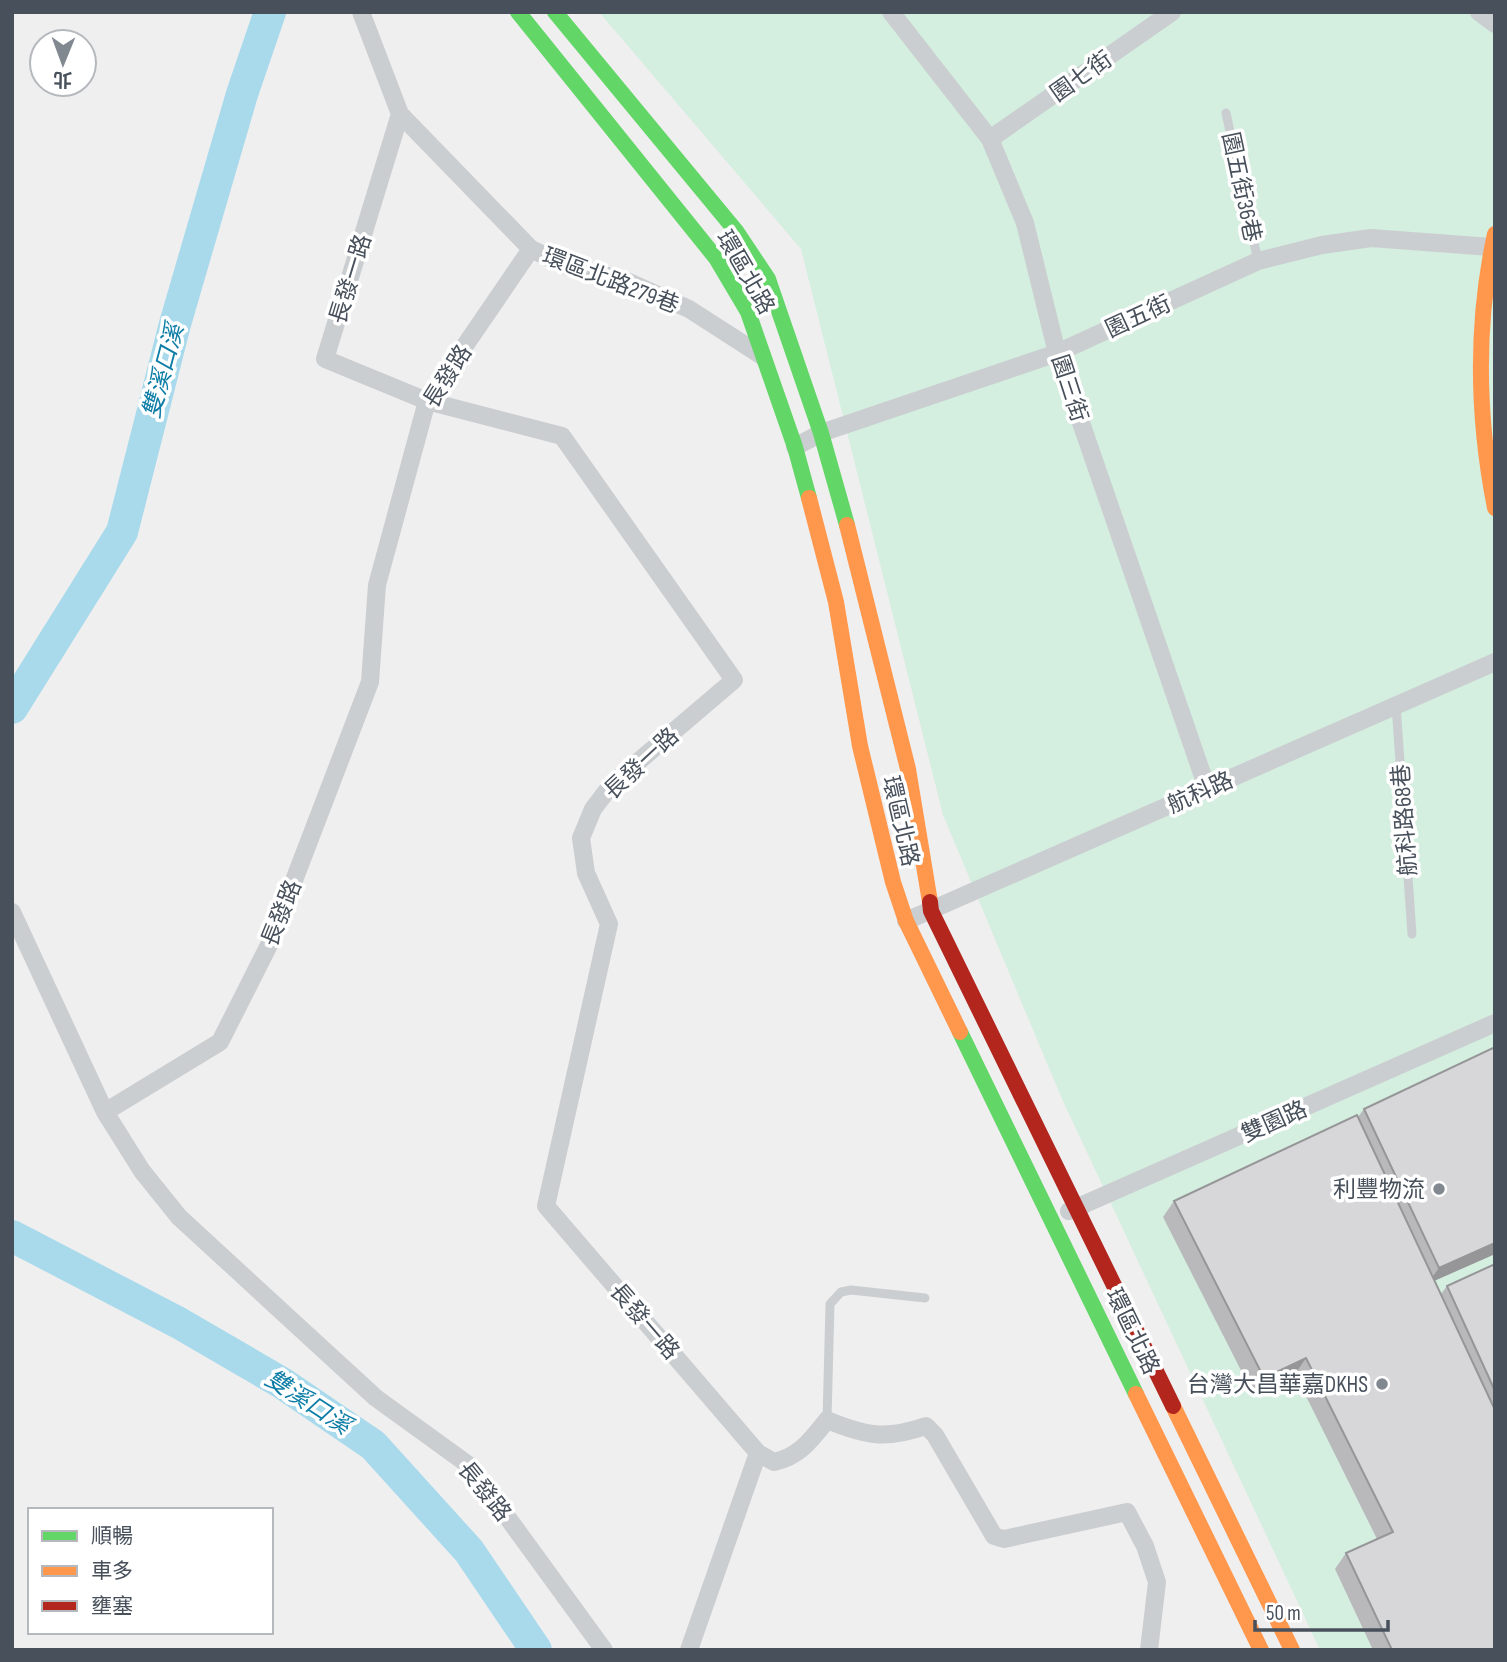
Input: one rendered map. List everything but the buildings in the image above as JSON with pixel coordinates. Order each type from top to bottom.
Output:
[{"type":"street","points":[[361,12],[400,114],[531,250]]},
{"type":"street","name":"環區北路","points":[[518,12],[716,258],[748,312],[795,447],[836,602],[860,746],[892,882],[906,922],[1054,1219],[1261,1650]]},
{"type":"street","name":"環區北路","points":[[555,12],[736,231],[768,279],[821,433],[884,662],[908,769],[927,872],[931,911],[1292,1650]]},
{"type":"street","name":"園三街","points":[[891,12],[990,139],[1025,223],[1057,353],[1207,789]]},
{"type":"street","name":"園七街","points":[[990,139],[1172,12]]},
{"type":"street","points":[[1479,12],[1495,24]]},
{"type":"street","name":"長發一路","points":[[400,114],[326,359],[427,401],[562,436],[734,680],[612,784],[593,809],[582,838],[586,873],[609,924],[546,1206],[758,1453]]},
{"type":"street","name":"園五街","points":[[795,447],[821,433],[1057,353],[1258,261],[1322,245],[1371,238],[1493,240]]},
{"type":"street","points":[[1493,240],[1482,306],[1480,360],[1482,410],[1495,508]]},
{"type":"street","name":"環區北路279巷","points":[[531,250],[570,268],[622,279],[689,309],[762,356]]},
{"type":"street","name":"長發路","points":[[531,250],[427,401],[377,585],[370,682],[270,943],[220,1042],[105,1112],[142,1171],[179,1217],[376,1398],[470,1466],[604,1650]]},
{"type":"street","name":"航科路","points":[[906,922],[1495,662]]},
{"type":"street","points":[[12,912],[105,1112]]},
{"type":"street","name":"雙園路","points":[[1054,1219],[1495,1023]]},
{"type":"street","points":[[689,1650],[758,1453],[774,1462],[787,1459],[806,1448],[827,1420],[875,1436],[898,1435],[926,1426],[935,1435],[994,1536],[1004,1539],[1127,1512],[1145,1546],[1157,1582],[1149,1650]]},
{"type":"lane","name":"園五街36巷","points":[[1226,113],[1258,261]]},
{"type":"lane","name":"航科路68巷","points":[[1396,705],[1412,934]]},
{"type":"lane","points":[[827,1420],[831,1304],[841,1292],[851,1290],[925,1298]]},
{"type":"green space","points":[[599,12],[1495,12],[1495,1650],[1320,1650],[1062,1099],[943,815],[801,249]]},
{"type":"waterway","name":"雙溪口溪","points":[[12,708],[122,532],[175,324],[242,94],[270,12]]},
{"type":"waterway","name":"雙溪口溪","points":[[12,1236],[179,1323],[282,1383],[373,1445],[469,1551],[536,1650]]},
{"type":"traffic: fast","points":[[518,12],[716,258],[748,312],[795,447],[809,498]]},
{"type":"traffic: fast","points":[[555,12],[736,231],[768,279],[821,433],[847,525]]},
{"type":"traffic: fast","points":[[960,1032],[1136,1394]]},
{"type":"traffic: slow","points":[[1495,234],[1481,337],[1482,405],[1495,508]]},
{"type":"traffic: slow","points":[[809,498],[836,602],[860,746],[893,882],[906,921],[960,1032]]},
{"type":"traffic: slow","points":[[847,525],[908,769],[930,902]]},
{"type":"traffic: slow","points":[[1136,1394],[1261,1650]]},
{"type":"traffic: slow","points":[[1173,1406],[1292,1650]]},
{"type":"traffic: jam","points":[[930,902],[931,911],[1173,1406]]},
{"type":"place","name":"利豐物流","points":[[1439,1189]]},
{"type":"place","name":"台灣大昌華嘉DKHS","points":[[1382,1384]]}]
